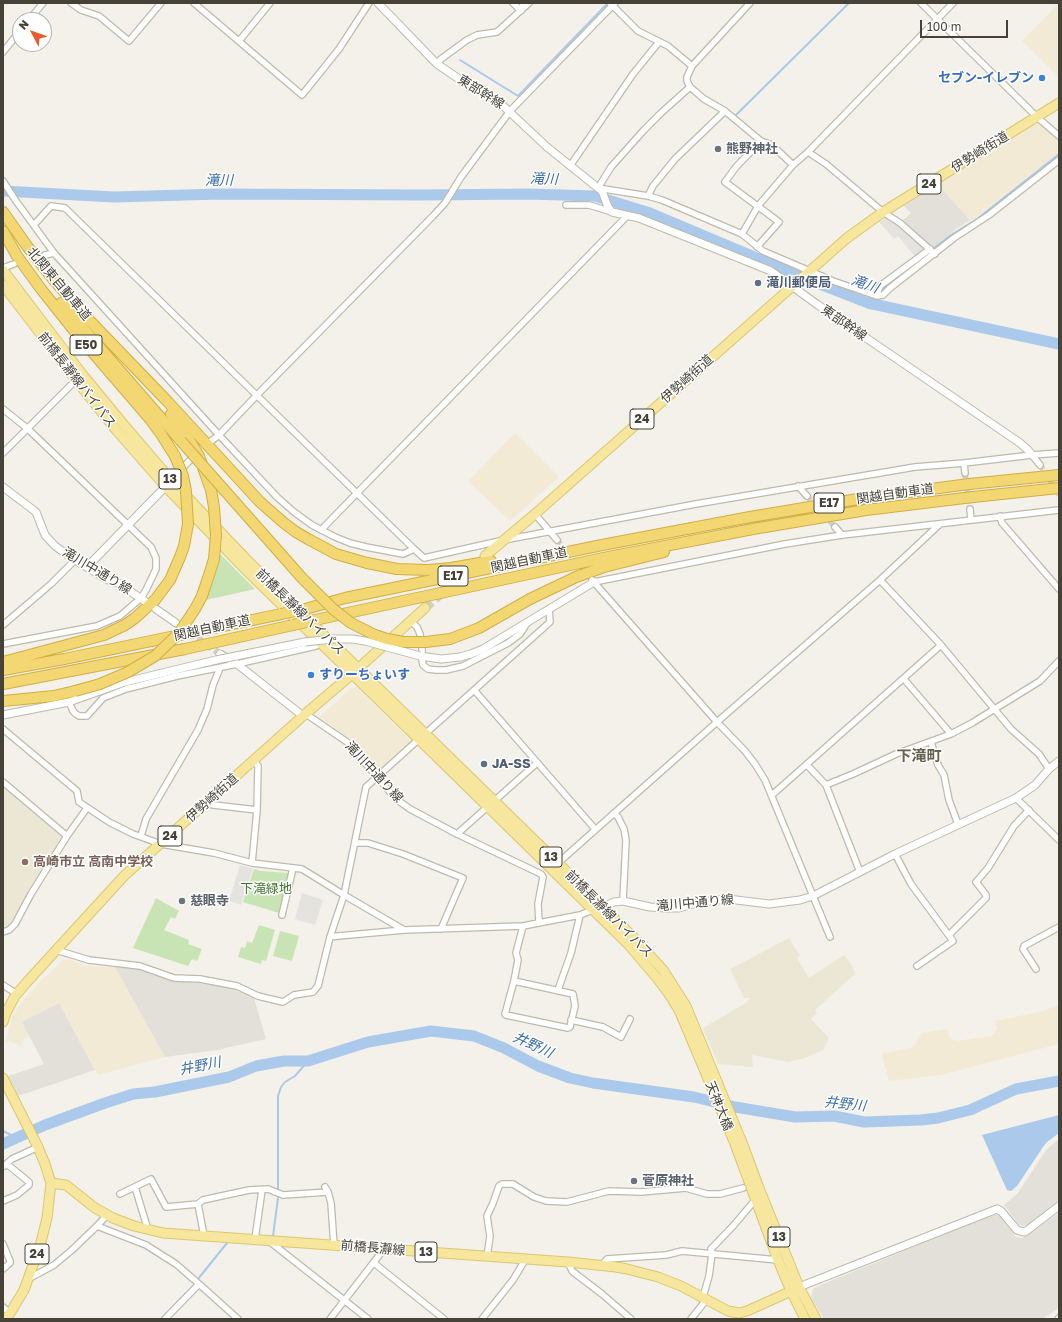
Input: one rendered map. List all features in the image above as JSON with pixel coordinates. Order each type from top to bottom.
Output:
[{"type":"highway","name":"北関東自動車道","points":[[3,212],[27,246],[53,278],[136,370]]},
{"type":"highway","name":"E50","points":[[3,231],[82,328],[302,578],[333,609],[351,623],[375,635],[403,642],[422,650]]},
{"type":"highway","name":"E50","points":[[3,231],[17,256],[41,289],[165,439],[175,456],[183,476],[186,491],[188,524],[184,546],[170,580],[155,600],[135,618],[125,625],[104,635],[3,662]]},
{"type":"highway","points":[[3,701],[54,696],[75,691],[115,679],[142,665],[166,646],[179,633],[202,596],[214,559],[216,536],[214,507],[207,477],[194,447],[187,436],[165,404],[136,370]]},
{"type":"highway","points":[[136,370],[272,513],[308,540],[336,554],[366,563],[397,569],[429,570],[475,564],[564,546],[602,545]]},
{"type":"highway","name":"関越自動車道","points":[[3,670],[71,658],[305,609],[345,598],[742,518],[864,498],[969,484],[1059,475]]},
{"type":"highway","name":"関越自動車道","points":[[3,684],[178,650],[595,559],[753,529],[866,510],[1059,488]]},
{"type":"highway","points":[[422,650],[450,638],[480,628],[537,596],[576,577],[604,567],[753,529]]},
{"type":"main road","name":"伊勢崎街道","points":[[807,272],[847,238],[883,212],[1059,103]]},
{"type":"main road","name":"前橋長瀞線バイパス","points":[[3,269],[82,374],[169,483]]},
{"type":"main road","name":"24","points":[[795,283],[807,272]]},
{"type":"main road","name":"伊勢崎街道","points":[[485,556],[795,283]]},
{"type":"main road","name":"前橋長瀞線バイパス","points":[[3,285],[117,431],[249,562],[355,672],[491,804],[644,962],[669,994],[708,1069]]},
{"type":"main road","name":"伊勢崎街道","points":[[3,1022],[6,1013],[17,994],[124,876],[304,715],[355,672],[425,608]]},
{"type":"main road","name":"前橋長瀞線バイパス","points":[[491,804],[558,863],[638,942],[663,970],[686,1006],[708,1069]]},
{"type":"main road","name":"天神大橋","points":[[708,1069],[739,1144]]},
{"type":"main road","points":[[3,1078],[37,1145],[51,1184]]},
{"type":"main road","name":"13","points":[[739,1144],[755,1200],[791,1292],[805,1319]]},
{"type":"main road","name":"13","points":[[739,1144],[759,1188],[799,1287],[816,1319]]},
{"type":"main road","name":"24","points":[[8,1316],[24,1290],[40,1246],[47,1218],[51,1184]]},
{"type":"main road","name":"前橋長瀞線","points":[[51,1184],[66,1185],[94,1208],[127,1224],[163,1233],[568,1262],[627,1268],[658,1277],[681,1286],[728,1311],[748,1315],[799,1287]]},
{"type":"street","points":[[36,12],[43,3]]},
{"type":"street","points":[[71,3],[81,10],[99,16],[129,41],[161,3]]},
{"type":"street","points":[[194,3],[302,95],[339,50],[369,3]]},
{"type":"street","points":[[239,41],[270,3]]},
{"type":"street","name":"東部幹線","points":[[379,3],[437,64],[462,81],[499,102],[534,135],[598,188],[604,195],[610,210],[628,215],[762,267],[795,283],[1020,443],[1028,450],[1040,465]]},
{"type":"street","points":[[513,3],[521,11]]},
{"type":"street","points":[[521,11],[523,3]]},
{"type":"street","points":[[437,64],[441,59],[467,40],[477,36],[497,32],[529,3]]},
{"type":"street","points":[[750,3],[692,66],[687,77],[687,81],[690,87],[704,99],[725,111],[761,141],[772,145],[793,165]]},
{"type":"street","points":[[921,3],[1037,117],[1059,136]]},
{"type":"street","points":[[742,234],[758,206],[793,165],[808,152],[953,3]]},
{"type":"street","points":[[210,442],[219,435],[446,202],[461,177],[510,111],[613,4],[638,31],[668,46],[692,66]]},
{"type":"street","points":[[3,52],[12,41]]},
{"type":"street","points":[[570,166],[629,80],[659,42]]},
{"type":"street","points":[[690,87],[644,130],[611,167],[598,188],[648,196],[662,200],[742,234],[762,251],[807,272],[876,296],[883,295],[954,238],[989,216],[1059,160]]},
{"type":"street","points":[[648,196],[653,186],[675,159],[725,111]]},
{"type":"street","points":[[757,247],[779,222],[726,182],[736,166],[761,141]]},
{"type":"street","points":[[808,152],[826,164],[883,212],[900,223],[935,254]]},
{"type":"street","points":[[3,181],[6,188],[54,253],[277,497],[294,512],[321,530],[350,543],[366,548],[403,554],[414,549]]},
{"type":"street","points":[[566,205],[589,205],[610,210]]},
{"type":"street","points":[[34,225],[51,206],[64,208],[424,558],[504,540],[798,486],[914,467],[1059,453]]},
{"type":"street","points":[[321,530],[628,215]]},
{"type":"street","points":[[876,296],[880,286],[930,249]]},
{"type":"street","points":[[45,255],[54,253]]},
{"type":"street","points":[[3,269],[14,264]]},
{"type":"street","points":[[3,453],[76,380]]},
{"type":"street","points":[[3,409],[28,429],[152,547],[156,558],[156,569],[144,600],[120,616],[97,626],[3,644]]},
{"type":"street","points":[[87,567],[195,455]]},
{"type":"street","points":[[964,463],[965,473]]},
{"type":"street","points":[[798,486],[807,496]]},
{"type":"street","name":"滝川中通り線","points":[[3,487],[36,512],[49,541],[75,560],[108,580],[118,583],[144,600]]},
{"type":"street","points":[[970,509],[970,520]]},
{"type":"street","points":[[3,714],[69,702],[125,682],[218,657],[236,656],[305,642],[332,639],[352,639],[376,644],[422,650],[441,659],[460,657],[483,649],[593,581],[785,544],[842,535],[1059,510]]},
{"type":"street","points":[[534,514],[557,540]]},
{"type":"street","points":[[1000,516],[1002,523],[1059,589]]},
{"type":"street","points":[[558,863],[880,580],[940,524]]},
{"type":"street","points":[[835,527],[842,535]]},
{"type":"street","points":[[3,625],[51,584],[75,560]]},
{"type":"street","points":[[880,580],[941,645],[1011,729],[1039,754],[1049,769]]},
{"type":"street","points":[[593,581],[756,764],[772,795],[830,936]]},
{"type":"street","points":[[156,609],[176,622]]},
{"type":"street","points":[[56,950],[89,960],[140,966],[174,978],[200,979],[237,986],[258,996],[283,1002],[294,995],[313,992],[318,986],[330,938],[344,895],[366,787],[475,691],[550,622],[549,609]]},
{"type":"street","points":[[411,621],[417,627],[420,634],[423,665],[428,669],[436,670],[446,670],[463,666],[508,643],[520,634],[527,623]]},
{"type":"street","points":[[772,795],[941,645]]},
{"type":"street","points":[[69,702],[76,714],[79,716],[87,716],[103,698],[121,690],[177,676],[220,668],[316,646]]},
{"type":"street","name":"滝川中通り線","points":[[218,657],[237,664],[304,715],[347,742],[396,799],[410,809],[457,834],[541,874],[543,877],[538,904],[539,922],[580,915],[614,902],[623,901],[650,907],[679,908],[701,902],[728,899],[769,904],[800,900],[813,896],[895,854],[1016,798],[1034,785],[1059,761]]},
{"type":"street","points":[[826,785],[896,754],[951,734],[1040,681],[1059,661]]},
{"type":"street","points":[[141,836],[146,819],[198,730],[220,668]]},
{"type":"street","points":[[904,679],[951,734]]},
{"type":"street","points":[[475,691],[596,829]]},
{"type":"street","points":[[3,730],[77,791],[80,802],[108,822],[161,844],[214,853],[252,863],[302,869],[404,930]]},
{"type":"street","points":[[931,742],[938,765],[944,775],[949,800],[958,824]]},
{"type":"street","points":[[252,863],[257,810],[258,766],[254,761]]},
{"type":"street","points":[[457,834],[537,763]]},
{"type":"street","points":[[807,765],[826,785],[860,872]]},
{"type":"street","points":[[3,782],[67,836]]},
{"type":"street","points":[[1016,798],[1059,840]]},
{"type":"street","points":[[204,804],[257,810]]},
{"type":"street","points":[[3,932],[9,930],[15,924],[31,894],[67,836],[87,808]]},
{"type":"street","points":[[948,935],[986,898],[986,895],[976,882],[988,868],[1014,826],[1029,810]]},
{"type":"street","points":[[614,813],[618,817],[624,829],[626,840],[623,901]]},
{"type":"street","points":[[355,843],[368,843],[403,854],[464,878],[441,929]]},
{"type":"street","points":[[895,854],[911,884],[953,941],[917,966]]},
{"type":"street","points":[[282,915],[294,868]]},
{"type":"street","points":[[558,990],[571,953],[580,915]]},
{"type":"street","points":[[330,938],[404,930],[523,926],[539,922]]},
{"type":"street","points":[[514,981],[573,994],[575,1006],[570,1027],[568,1028],[505,1014],[514,981],[518,960],[516,953],[523,926]]},
{"type":"street","points":[[1036,968],[1023,949],[1024,946],[1059,927]]},
{"type":"street","points":[[3,985],[17,994]]},
{"type":"street","points":[[572,1020],[602,1027],[621,1037],[630,1019]]},
{"type":"street","points":[[4,1166],[12,1159],[37,1145]]},
{"type":"street","points":[[3,1201],[17,1195],[29,1185],[29,1182],[8,1166],[4,1166]]},
{"type":"street","points":[[120,1194],[151,1179],[166,1207],[198,1204],[203,1200],[249,1190],[278,1192],[327,1190],[332,1210],[334,1245]]},
{"type":"street","points":[[487,1257],[490,1236],[487,1216],[499,1186],[502,1184],[513,1184],[534,1197],[546,1201],[567,1202],[609,1191],[641,1192],[686,1188],[707,1194],[720,1194],[743,1188]]},
{"type":"street","points":[[135,1187],[148,1230]]},
{"type":"street","points":[[255,1239],[262,1190]]},
{"type":"street","points":[[691,1319],[705,1298],[712,1254],[711,1249],[734,1226],[755,1200]]},
{"type":"street","points":[[198,1204],[204,1236]]},
{"type":"street","points":[[799,1287],[997,1209],[1001,1211],[1017,1230],[1020,1232],[1025,1232],[1059,1206]]},
{"type":"street","points":[[28,1280],[54,1265],[72,1250],[108,1215]]},
{"type":"street","points":[[97,1226],[146,1245],[176,1264],[238,1319]]},
{"type":"street","points":[[268,1241],[368,1319]]},
{"type":"street","points":[[3,1244],[10,1263],[3,1269]]},
{"type":"street","points":[[330,1319],[384,1249]]},
{"type":"street","points":[[601,1266],[607,1259],[666,1255],[682,1251],[778,1260]]},
{"type":"street","points":[[482,1319],[513,1280],[525,1260]]},
{"type":"street","points":[[374,1262],[444,1319]]},
{"type":"street","points":[[568,1262],[572,1270],[631,1319]]},
{"type":"street","points":[[165,1319],[199,1284]]},
{"type":"street","points":[[3,1307],[8,1316]]},
{"type":"shaded area","points":[[1059,3],[1059,77],[1022,41]]},
{"type":"shaded area","points":[[1038,123],[1042,124],[1059,139],[1059,152],[970,221],[938,185]]},
{"type":"shaded area","points":[[938,185],[970,220],[956,229],[933,249],[902,221],[911,213],[904,206]]},
{"type":"shaded area","points":[[887,217],[897,223],[927,249],[916,258],[898,236],[894,239],[879,222]]},
{"type":"shaded area","points":[[515,433],[559,477],[510,521],[468,481]]},
{"type":"shaded area","points":[[356,687],[411,741],[411,744],[380,772],[352,740],[319,717],[352,688]]},
{"type":"shaded area","name":"高崎市立 高南中学校","points":[[3,785],[61,834],[61,840],[32,885],[11,925],[7,928],[3,928]]},
{"type":"shaded area","points":[[240,865],[253,869],[241,905],[229,901]]},
{"type":"shaded area","points":[[302,893],[323,900],[315,925],[295,919]]},
{"type":"shaded area","points":[[789,938],[800,956],[797,958],[809,978],[844,955],[852,965],[855,974],[815,1010],[817,1013],[811,1019],[829,1038],[823,1050],[805,1058],[788,1062],[752,1055],[753,1067],[718,1064],[703,1028],[746,1003],[750,998],[744,998],[730,969]]},
{"type":"shaded area","points":[[67,959],[87,966],[115,967],[165,1057],[98,1075],[59,1003],[23,1022],[30,1036],[24,1039],[20,1047],[18,1044],[6,1041],[12,1017],[20,1004],[44,977],[45,978],[62,961]]},
{"type":"shaded area","points":[[115,967],[139,969],[173,981],[200,983],[234,989],[254,998],[266,1039],[217,1050],[165,1057]]},
{"type":"shaded area","points":[[59,1003],[95,1070],[18,1096],[8,1076],[44,1064],[22,1022]]},
{"type":"shaded area","points":[[1059,1005],[1059,1044],[941,1075],[889,1081],[882,1054],[914,1047],[922,1033],[946,1029],[948,1030],[950,1038],[956,1041],[992,1036],[997,1029],[995,1021],[1043,1011]]},
{"type":"shaded area","points":[[1059,1139],[1059,1201],[1027,1226],[1019,1225],[1004,1205],[1018,1193],[1048,1148]]},
{"type":"shaded area","points":[[1059,1213],[1059,1308],[1042,1319],[824,1319],[811,1298],[813,1289],[816,1287],[994,1214],[999,1214],[1016,1237],[1022,1238]]},
{"type":"green space","points":[[220,554],[255,589],[206,600],[216,573]]},
{"type":"green space","name":"下滝緑地","points":[[254,869],[289,873],[279,913],[243,902]]},
{"type":"green space","points":[[156,898],[179,911],[175,919],[171,917],[164,930],[189,940],[188,944],[202,949],[197,961],[192,959],[188,966],[133,948]]},
{"type":"green space","points":[[259,925],[275,930],[266,961],[262,960],[261,964],[238,957],[241,947],[245,948],[247,941],[252,943]]},
{"type":"green space","points":[[280,931],[299,936],[292,961],[273,956]]},
{"type":"water","points":[[1059,1115],[1059,1133],[1043,1147],[1017,1186],[1011,1191],[1007,1190],[982,1135]]},
{"type":"waterway","points":[[736,115],[849,3]]},
{"type":"waterway","points":[[460,60],[518,96],[606,5]]},
{"type":"waterway","points":[[879,291],[951,235],[977,219],[1059,154]]},
{"type":"waterway","name":"滝川","points":[[3,191],[114,197],[221,194],[528,194],[595,196],[650,213],[809,280],[868,303],[1059,344]]},
{"type":"waterway","points":[[863,301],[872,296]]},
{"type":"waterway","name":"井野川","points":[[3,1144],[45,1125],[133,1094],[155,1092],[229,1077],[256,1066],[284,1061],[308,1061],[368,1042],[431,1031],[474,1036],[504,1048],[538,1066],[570,1078],[593,1083],[694,1097],[735,1107],[795,1117],[834,1116],[864,1122],[938,1118],[970,1110],[1016,1089],[1059,1081]]},
{"type":"waterway","points":[[273,1236],[278,1198],[278,1096],[281,1087],[285,1082],[295,1076],[308,1061]]},
{"type":"waterway","points":[[3,1131],[17,1138]]},
{"type":"waterway","points":[[198,1279],[227,1243]]},
{"type":"waterway","points":[[161,1319],[194,1285]]},
{"type":"tunnel","points":[[1040,465],[1059,495]]},
{"type":"tunnel","points":[[965,473],[970,509]]},
{"type":"tunnel","points":[[807,496],[835,527]]},
{"type":"tunnel","points":[[557,540],[592,579]]},
{"type":"tunnel","points":[[425,608],[466,572]]},
{"type":"tunnel","points":[[189,632],[220,654]]},
{"type":"place","name":"セブン-イレブン","points":[[1042,78]]},
{"type":"place","name":"熊野神社","points":[[718,149]]},
{"type":"place","name":"滝川郵便局","points":[[758,283]]},
{"type":"place","name":"すりーちょいす","points":[[311,675]]},
{"type":"place","name":"JA-SS","points":[[484,764]]},
{"type":"place","name":"高崎市立 高南中学校","points":[[25,862]]},
{"type":"place","name":"慈眼寺","points":[[182,901]]},
{"type":"place","name":"菅原神社","points":[[634,1181]]},
{"type":"district","name":"下滝町","points":[[919,756]]}]
